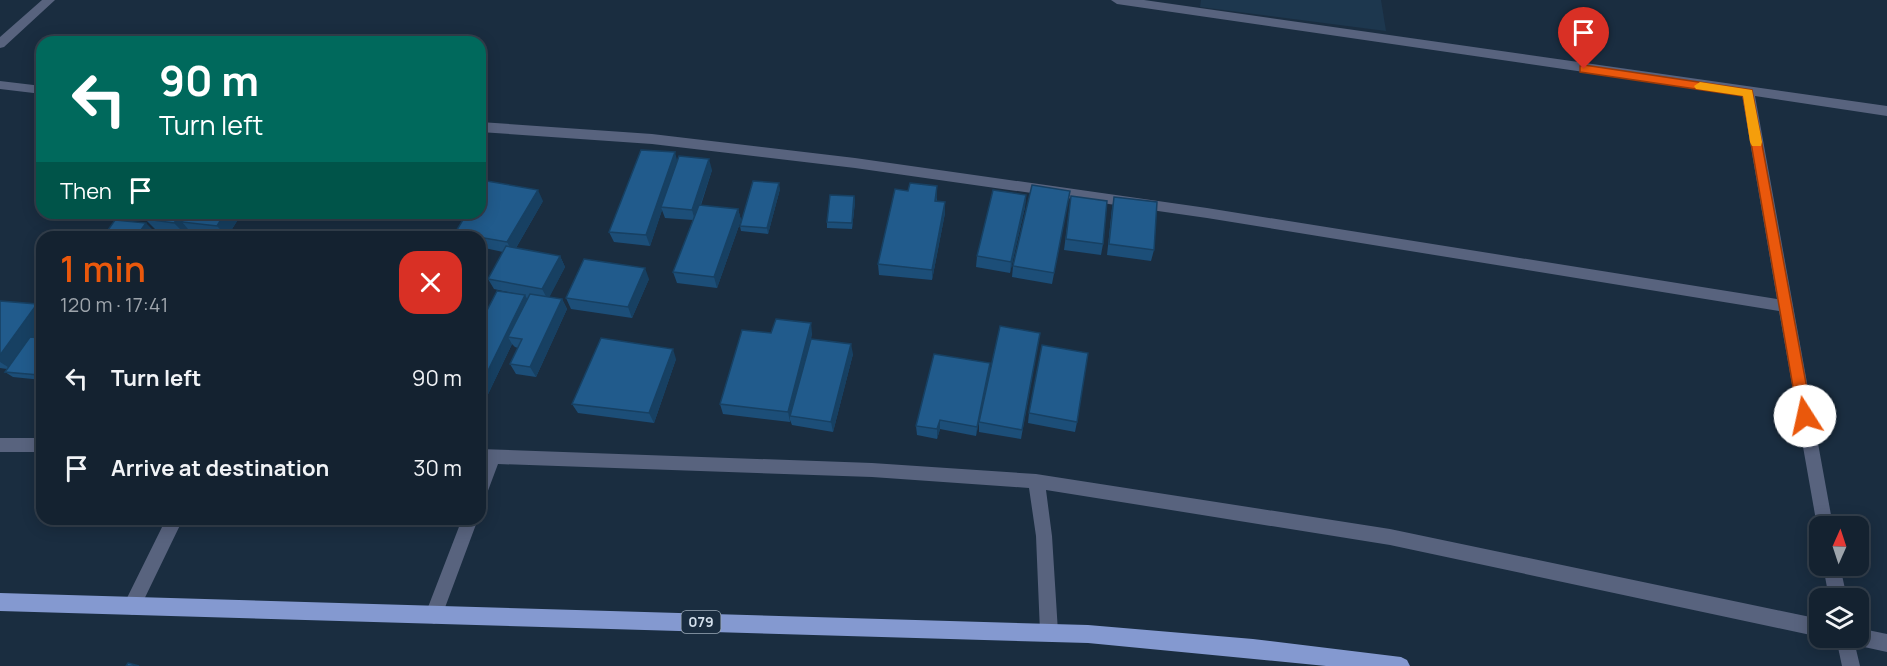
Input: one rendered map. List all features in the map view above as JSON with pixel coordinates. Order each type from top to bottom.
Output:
[{"type":"main road","name":"079","points":[[0,602],[1049,632],[1253,648],[1401,666]]},
{"type":"street","points":[[0,44],[49,0]]},
{"type":"street","points":[[1117,0],[1748,93],[1887,111]]},
{"type":"street","points":[[0,85],[36,89]]},
{"type":"street","points":[[1748,93],[1823,516]]},
{"type":"street","points":[[486,127],[652,139],[855,163],[1207,213],[1785,306]]},
{"type":"street","points":[[0,445],[36,445]]},
{"type":"street","points":[[486,457],[872,470],[1036,481],[1390,537],[1809,626]]},
{"type":"street","points":[[1036,481],[1044,536],[1049,632]]},
{"type":"street","points":[[132,606],[172,525]]},
{"type":"street","points":[[434,615],[468,525]]},
{"type":"street","points":[[1869,639],[1887,643]]},
{"type":"shaded area","points":[[1201,0],[1381,0],[1386,31],[1200,7]]},
{"type":"building","points":[[641,150],[675,152],[646,235],[609,232]]},
{"type":"building","points":[[679,156],[709,159],[692,210],[661,207]]},
{"type":"building","points":[[487,181],[538,190],[507,242],[486,238],[486,231],[456,231],[463,219],[486,219]]},
{"type":"building","points":[[753,181],[779,183],[767,228],[740,226]]},
{"type":"building","points":[[910,183],[937,186],[935,201],[945,202],[932,270],[878,264],[895,189],[908,191]]},
{"type":"building","points":[[1032,185],[1070,191],[1054,273],[1013,266]]},
{"type":"building","points":[[993,190],[1026,195],[1011,262],[977,256]]},
{"type":"building","points":[[830,195],[854,196],[852,223],[827,222]]},
{"type":"building","points":[[1071,196],[1107,201],[1103,244],[1066,239]]},
{"type":"building","points":[[1114,197],[1157,202],[1154,250],[1109,244]]},
{"type":"building","points":[[699,205],[738,209],[714,277],[673,272]]},
{"type":"building","points":[[145,219],[177,219],[174,223]]},
{"type":"building","points":[[184,219],[221,219],[217,226],[182,222]]},
{"type":"building","points":[[115,220],[146,223],[140,231],[107,231]]},
{"type":"building","points":[[506,246],[560,256],[542,289],[488,279]]},
{"type":"building","points":[[584,259],[645,268],[628,307],[566,298]]},
{"type":"building","points":[[497,291],[525,295],[486,375],[486,312]]},
{"type":"building","points":[[530,294],[562,299],[530,367],[510,364],[522,339],[508,337]]},
{"type":"building","points":[[0,301],[36,304],[36,305],[0,355]]},
{"type":"building","points":[[776,319],[811,323],[788,412],[720,404],[742,330],[771,333]]},
{"type":"building","points":[[1000,326],[1040,333],[1022,430],[979,422]]},
{"type":"building","points":[[30,337],[36,338],[36,375],[5,372]]},
{"type":"building","points":[[601,338],[673,349],[649,413],[572,404]]},
{"type":"building","points":[[811,339],[851,344],[831,422],[790,416]]},
{"type":"building","points":[[1042,345],[1088,353],[1077,422],[1029,413]]},
{"type":"building","points":[[934,354],[990,363],[977,427],[940,420],[937,429],[916,426]]},
{"type":"slow traffic","points":[[1700,86],[1748,93],[1756,142]]},
{"type":"route","points":[[1584,69],[1748,93],[1805,416]]}]
